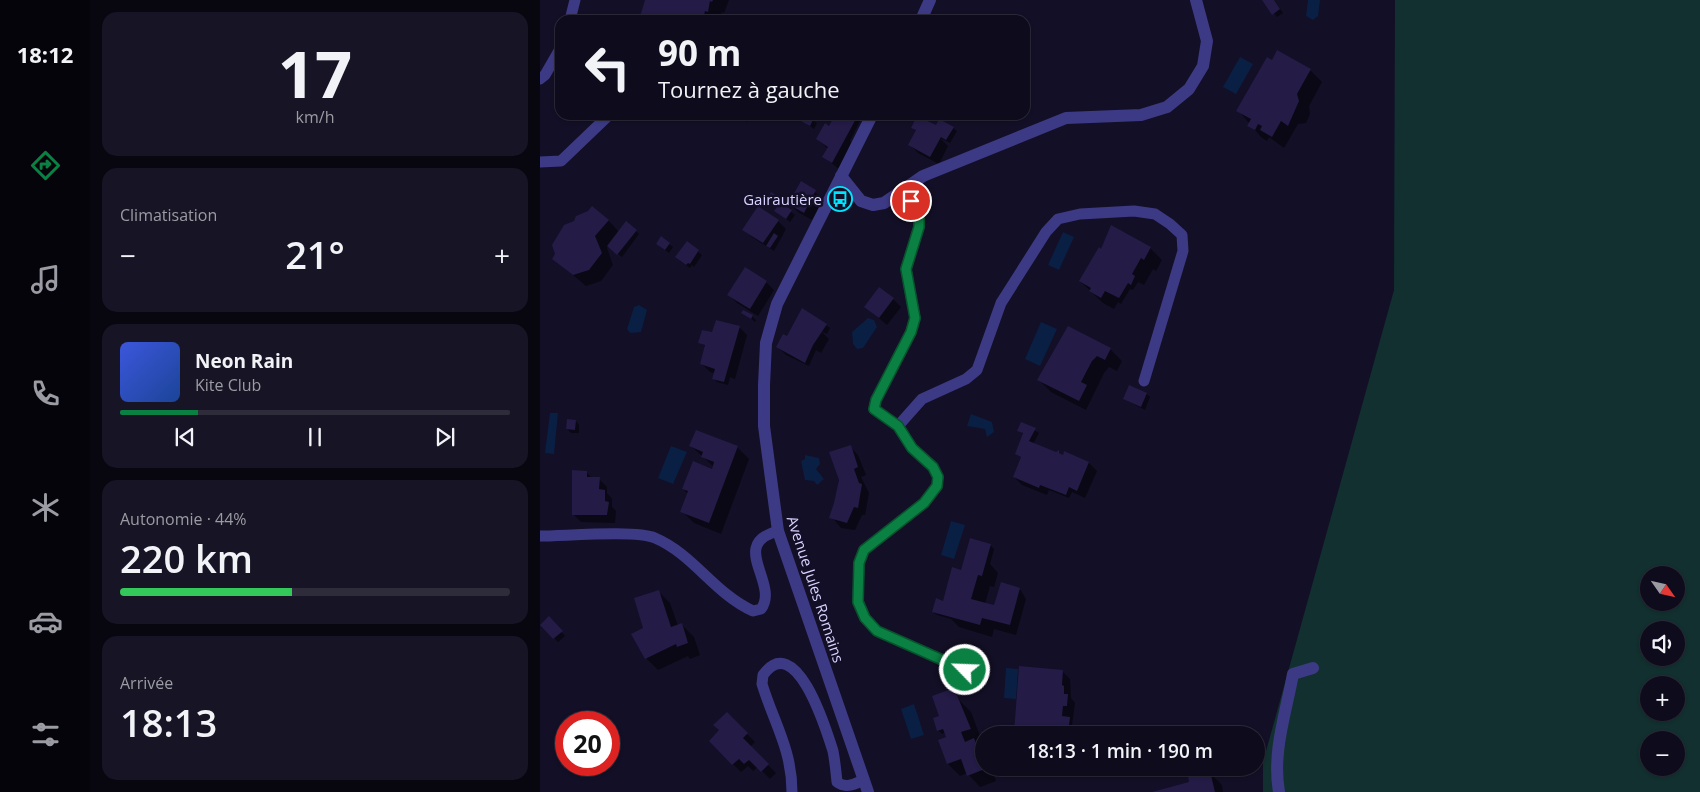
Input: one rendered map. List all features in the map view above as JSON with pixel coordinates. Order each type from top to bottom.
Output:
[{"type":"street","points":[[923,15],[930,0]]},
{"type":"street","points":[[841,176],[850,185],[857,198],[873,205],[884,202],[923,176],[1066,118],[1141,116],[1155,112],[1174,102],[1189,89],[1197,78],[1206,50],[1206,28],[1196,0]]},
{"type":"street","name":"Avenue Jules Romains","points":[[866,786],[778,532],[764,426],[766,343],[783,290],[869,120]]},
{"type":"street","points":[[1279,792],[1276,774],[1278,746],[1293,674],[1312,668]]},
{"type":"lane","points":[[571,15],[575,0]]},
{"type":"lane","points":[[540,80],[555,58]]},
{"type":"lane","points":[[540,162],[561,161],[604,120]]},
{"type":"lane","points":[[903,190],[919,214],[919,227],[906,269],[915,318],[911,332],[876,400],[874,409],[898,426],[912,448],[933,467],[938,477],[937,486],[924,503],[864,550],[859,563],[858,602],[865,618],[877,631],[965,670]]},
{"type":"lane","points":[[898,426],[922,399],[966,379],[976,370],[1001,304],[1046,232],[1058,219],[1080,214],[1134,211],[1155,214],[1182,235],[1183,251],[1144,381]]},
{"type":"lane","points":[[540,536],[622,535],[653,538],[689,561],[718,589],[753,611],[761,609],[765,604],[766,595],[755,550],[758,540],[764,535],[778,532]]},
{"type":"lane","points":[[792,792],[792,772],[786,744],[762,684],[763,675],[774,665],[784,664],[800,673],[822,719],[833,753],[837,782],[842,786],[866,786]]},
{"type":"green space","points":[[1395,0],[1700,0],[1700,792],[1263,792],[1265,755],[1394,290]]},
{"type":"water","points":[[1308,0],[1320,0],[1318,16],[1313,20],[1306,16]]},
{"type":"water","points":[[1240,57],[1253,64],[1236,94],[1223,87]]},
{"type":"water","points":[[1063,232],[1074,237],[1059,270],[1048,265]]},
{"type":"water","points":[[639,305],[647,310],[641,332],[630,333],[627,329],[634,307]]},
{"type":"water","points":[[868,318],[874,320],[877,327],[863,348],[857,349],[853,344],[852,332]]},
{"type":"water","points":[[1041,322],[1057,329],[1040,366],[1025,359]]},
{"type":"water","points":[[550,413],[558,413],[554,454],[545,453]]},
{"type":"water","points":[[971,414],[992,422],[994,432],[987,437],[985,429],[967,426]]},
{"type":"water","points":[[671,446],[687,452],[673,484],[658,478]]},
{"type":"water","points":[[805,455],[819,458],[820,464],[816,469],[824,479],[817,485],[814,481],[805,480],[801,461],[805,459]]},
{"type":"water","points":[[951,521],[965,525],[954,559],[941,555]]},
{"type":"water","points":[[1006,668],[1018,669],[1016,699],[1004,698]]},
{"type":"water","points":[[914,704],[924,735],[911,739],[901,709]]},
{"type":"building","points":[[645,0],[713,0],[712,2],[710,1],[708,12],[705,11],[704,15],[640,15]]},
{"type":"building","points":[[1262,0],[1274,0],[1280,9],[1272,15]]},
{"type":"building","points":[[1277,50],[1311,69],[1297,94],[1299,101],[1288,126],[1281,121],[1272,137],[1260,130],[1262,126],[1258,124],[1255,130],[1247,126],[1251,119],[1236,111],[1267,57],[1272,60]]},
{"type":"building","points":[[801,120],[813,120],[810,126]]},
{"type":"building","points":[[832,120],[855,120],[832,163],[822,157],[828,147],[816,139],[825,123],[829,126]]},
{"type":"building","points":[[915,120],[925,120],[936,125],[938,120],[941,120],[954,127],[946,140],[941,137],[930,157],[908,145],[916,130],[911,128]]},
{"type":"building","points":[[801,181],[816,190],[804,213],[788,204]]},
{"type":"building","points":[[771,192],[782,199],[780,203],[769,196]]},
{"type":"building","points":[[780,203],[792,210],[786,219],[774,211]]},
{"type":"building","points":[[592,206],[609,220],[595,236],[602,253],[589,270],[573,275],[552,259],[555,254],[552,245],[564,225],[574,221],[576,216],[588,211]]},
{"type":"building","points":[[758,206],[779,220],[763,243],[742,230]]},
{"type":"building","points":[[626,221],[637,230],[617,255],[607,246]]},
{"type":"building","points":[[1111,225],[1151,247],[1144,260],[1141,258],[1132,274],[1135,276],[1131,285],[1128,283],[1119,298],[1105,291],[1101,298],[1089,291],[1091,288],[1079,281],[1099,247],[1101,249]]},
{"type":"building","points":[[774,233],[778,236],[770,248],[766,246]]},
{"type":"building","points":[[661,236],[670,243],[665,250],[656,244]]},
{"type":"building","points":[[687,241],[699,250],[690,264],[686,265],[675,257]]},
{"type":"building","points":[[745,267],[767,281],[750,309],[727,295]]},
{"type":"building","points":[[879,287],[894,298],[879,318],[864,307]]},
{"type":"building","points":[[802,308],[827,324],[813,345],[805,363],[776,347],[783,334],[787,336]]},
{"type":"building","points":[[743,310],[753,315],[751,319],[741,313]]},
{"type":"building","points":[[716,320],[740,326],[724,382],[712,379],[715,369],[700,364],[705,345],[698,343],[702,330],[712,332]]},
{"type":"building","points":[[1068,326],[1111,348],[1105,360],[1097,356],[1092,361],[1081,382],[1087,385],[1079,401],[1037,380]]},
{"type":"building","points":[[1129,385],[1147,393],[1141,407],[1123,399]]},
{"type":"building","points":[[567,419],[576,420],[575,430],[566,429]]},
{"type":"building","points":[[1021,422],[1036,428],[1029,441],[1056,452],[1059,450],[1059,453],[1063,455],[1064,451],[1089,462],[1077,491],[1069,487],[1066,495],[1040,485],[1039,488],[1013,477],[1021,457],[1015,454],[1023,433],[1017,431]]},
{"type":"building","points":[[696,430],[738,446],[709,523],[680,512],[688,491],[682,489],[693,461],[712,469],[714,462],[701,457],[703,452],[689,446]]},
{"type":"building","points":[[851,445],[858,467],[854,469],[859,483],[862,484],[858,508],[854,507],[847,523],[829,518],[839,480],[829,452]]},
{"type":"building","points":[[572,470],[587,471],[587,477],[600,477],[599,489],[605,490],[605,501],[609,502],[607,515],[572,515]]},
{"type":"building","points":[[970,538],[991,544],[982,576],[978,575],[971,599],[994,605],[1001,582],[1020,588],[1010,625],[982,618],[980,625],[932,612],[936,598],[943,601],[952,567],[961,570]]},
{"type":"building","points":[[659,590],[671,627],[682,623],[688,643],[677,647],[676,644],[645,659],[631,634],[643,628],[634,598]]},
{"type":"building","points":[[549,616],[563,631],[553,639],[540,625]]},
{"type":"building","points":[[1019,666],[1063,670],[1062,685],[1064,686],[1064,694],[1068,694],[1067,706],[1063,706],[1062,716],[1070,717],[1069,726],[1015,726]]},
{"type":"building","points":[[954,688],[971,729],[961,732],[965,742],[974,738],[975,741],[975,773],[967,776],[961,759],[947,764],[938,740],[946,737],[943,729],[937,731],[933,718],[939,716],[932,696]]},
{"type":"building","points":[[727,712],[748,733],[743,738],[769,764],[761,772],[749,760],[744,764],[739,759],[732,765],[709,741],[719,730],[713,725]]},
{"type":"building","points":[[1188,776],[1211,776],[1215,792],[1152,792],[1189,782]]},
{"type":"place","name":"Gairautière","points":[[840,199]]},
{"type":"route","points":[[911,201],[919,214],[919,227],[906,269],[908,289],[915,318],[911,332],[893,364],[876,400],[874,409],[898,426],[912,448],[933,467],[938,477],[937,486],[924,503],[870,543],[864,550],[859,563],[857,578],[858,602],[865,618],[877,631],[965,670]]}]
